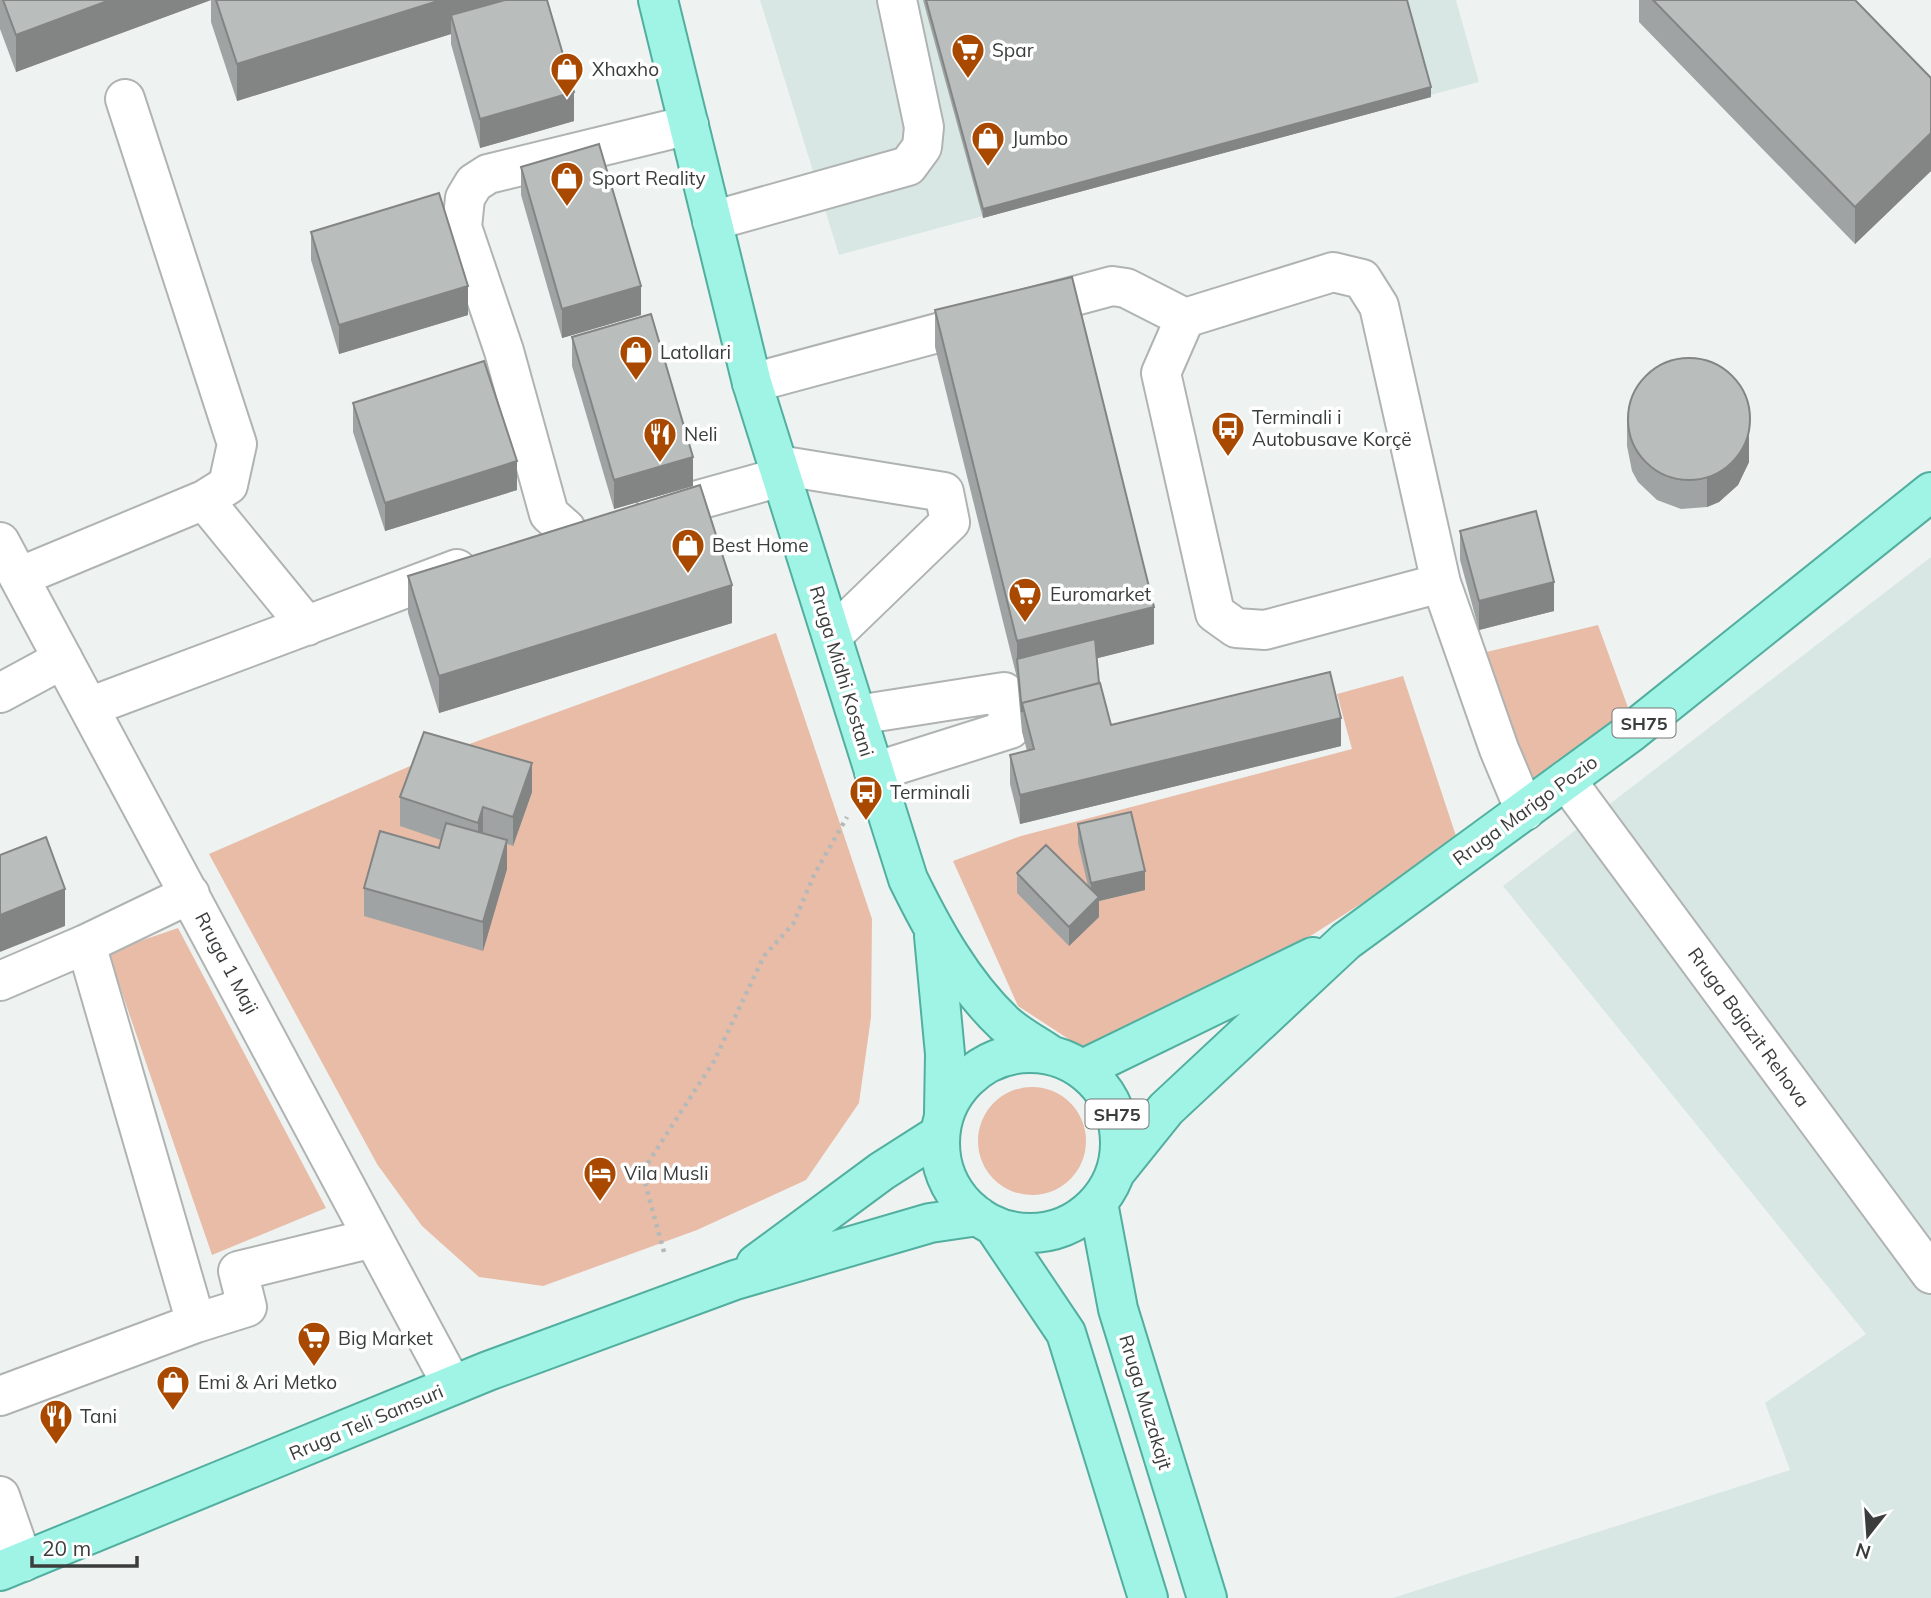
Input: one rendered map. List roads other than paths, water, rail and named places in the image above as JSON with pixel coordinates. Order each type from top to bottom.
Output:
[{"type":"main road","name":"Rruga Midhi Kostani","points":[[659,0],[752,383],[908,879],[933,931],[973,986],[1005,1023],[1049,1054]]},
{"type":"main road","name":"Rruga Marigo Pozio","points":[[1117,1170],[1166,1109],[1346,940],[1641,725],[1931,492]]},
{"type":"main road","name":"Rruga Midhi Kostani","points":[[933,931],[945,1054],[942,1125]]},
{"type":"main road","name":"Rruga Marigo Pozio","points":[[1083,1069],[1346,940]]},
{"type":"main road","name":"SH75","points":[[942,1125],[951,1098],[976,1070],[1011,1054],[1049,1054],[1083,1069],[1097,1082],[1116,1114],[1121,1142],[1117,1170],[1098,1203],[1085,1216],[1050,1231],[1031,1233],[986,1221]]},
{"type":"main road","points":[[942,1125],[944,1171],[952,1188],[986,1221],[1066,1333],[1148,1598]]},
{"type":"main road","name":"Rruga Teli Samsuri","points":[[735,1280],[942,1125]]},
{"type":"main road","name":"Rruga Muzakajt","points":[[1098,1203],[1118,1309],[1207,1598]]},
{"type":"main road","name":"Rruga Teli Samsuri","points":[[12,1567],[452,1385],[735,1280],[930,1223],[986,1221]]},
{"type":"street","points":[[712,221],[908,166],[922,147],[924,127],[897,0]]},
{"type":"street","points":[[19,577],[204,500],[228,485],[237,444],[125,99]]},
{"type":"street","points":[[594,525],[549,514],[504,351],[462,227],[466,198],[474,183],[488,174],[689,125]]},
{"type":"street","points":[[752,383],[1112,286],[1126,288],[1185,318],[1334,272],[1362,279],[1379,306],[1441,583],[1499,749],[1525,811]]},
{"type":"street","points":[[1185,318],[1161,373],[1215,612],[1236,628],[1265,630],[1441,583]]},
{"type":"street","points":[[527,543],[779,471],[944,492],[950,522],[831,636]]},
{"type":"street","points":[[204,500],[307,626]]},
{"type":"street","name":"Rruga 1 Maji","points":[[0,542],[452,1385]]},
{"type":"street","points":[[89,707],[488,558]]},
{"type":"street","points":[[0,694],[63,659]]},
{"type":"street","points":[[857,715],[1004,692],[1010,729],[874,772]]},
{"type":"street","name":"Rruga Bajazit Rehova","points":[[1566,780],[1931,1274]]},
{"type":"street","points":[[0,981],[86,944],[190,894]]},
{"type":"street","points":[[86,944],[197,1323]]},
{"type":"street","points":[[0,1396],[247,1307],[238,1271],[373,1238]]},
{"type":"street","points":[[0,1496],[12,1567]]},
{"type":"place","name":"Spar","points":[[968,80]]},
{"type":"place","name":"Xhaxho","points":[[567,99]]},
{"type":"place","name":"Jumbo","points":[[988,168]]},
{"type":"place","name":"Sport Reality","points":[[567,208]]},
{"type":"place","name":"Latollari","points":[[636,382]]},
{"type":"place","name":"Terminali i Autobusave Korçë","points":[[1228,458]]},
{"type":"place","name":"Neli","points":[[660,464]]},
{"type":"place","name":"Best Home","points":[[688,575]]},
{"type":"place","name":"Euromarket","points":[[1025,624]]},
{"type":"place","name":"Terminali","points":[[866,822]]},
{"type":"place","name":"Vila Musli","points":[[600,1203]]},
{"type":"place","name":"Big Market","points":[[314,1368]]},
{"type":"place","name":"Emi & Ari Metko","points":[[173,1412]]},
{"type":"place","name":"Tani","points":[[56,1446]]}]
